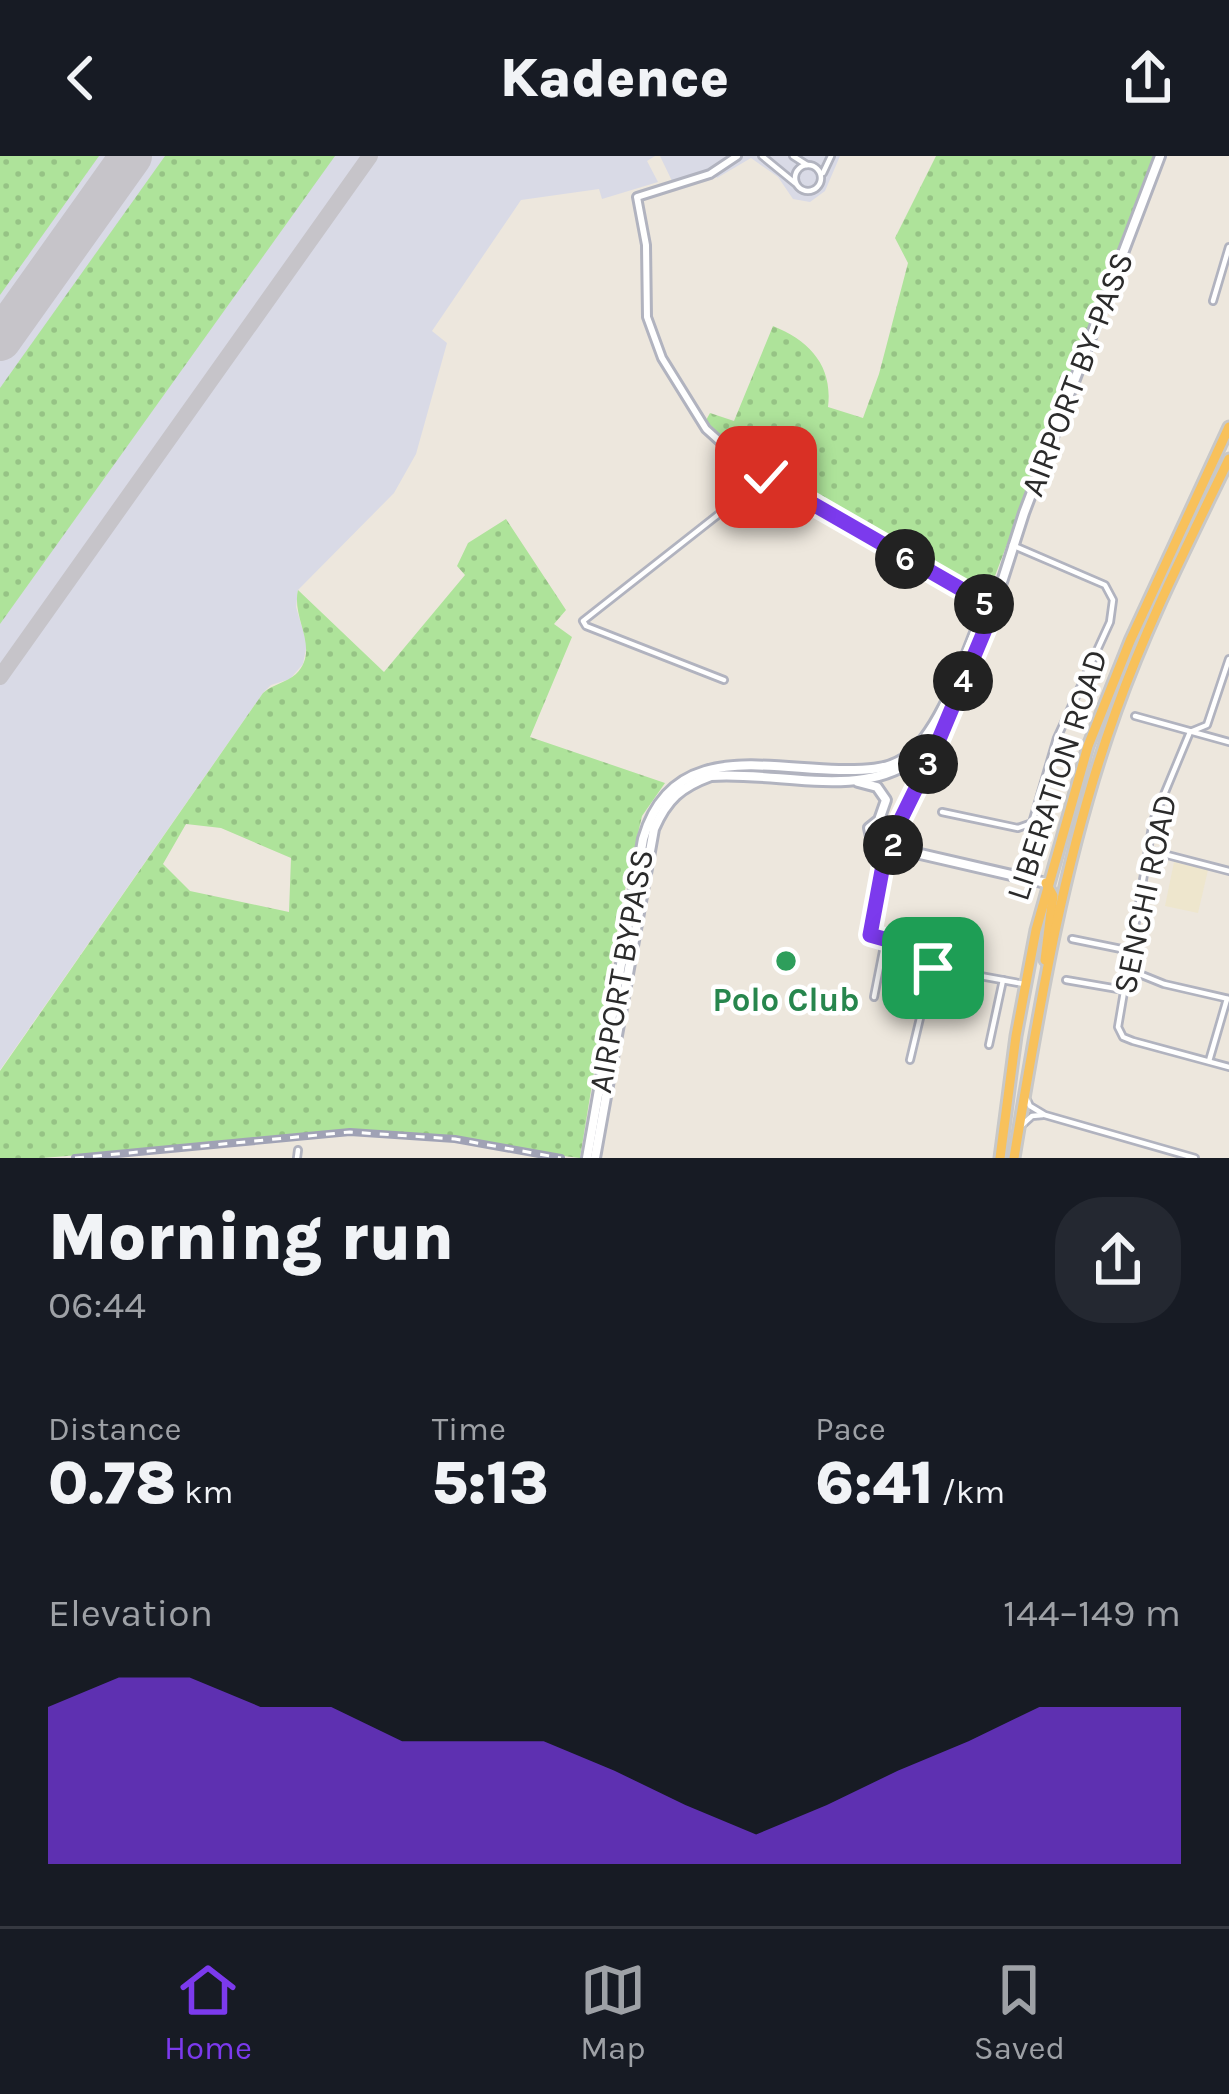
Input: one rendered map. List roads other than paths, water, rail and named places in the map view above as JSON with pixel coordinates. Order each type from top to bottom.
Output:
[{"type":"highway","name":"LIBERATION ROAD","points":[[1000,1158],[1024,984],[1046,883],[1096,724],[1229,428]]},
{"type":"highway","name":"LIBERATION ROAD","points":[[1014,1158],[1047,970],[1090,792],[1116,711],[1161,602],[1229,459]]},
{"type":"highway","points":[[1046,883],[1052,896],[1045,942],[1047,970]]},
{"type":"main road","name":"AIRPORT BY-PASS","points":[[897,832],[932,756],[936,727],[996,592],[1160,156]]},
{"type":"main road","name":"AIRPORT BYPASS","points":[[591,1158],[651,844],[664,807],[689,784],[711,776],[851,781],[906,767],[925,752],[936,727]]},
{"type":"main road","name":"AIRPORT BYPASS","points":[[591,1158],[643,839],[664,794],[682,779],[715,767],[848,770],[885,766],[911,752],[936,727]]},
{"type":"main road","points":[[851,781],[881,791],[886,800],[879,820]]},
{"type":"main road","points":[[932,855],[897,832],[889,821],[873,823],[867,835],[873,846],[1046,883]]},
{"type":"main road","points":[[888,848],[897,832]]},
{"type":"street","points":[[737,156],[710,174],[637,197],[646,245],[647,317],[662,358],[719,444],[766,477],[990,606]]},
{"type":"street","points":[[762,156],[803,191],[811,192],[831,156]]},
{"type":"street","points":[[793,156],[818,170],[821,178]]},
{"type":"street","points":[[795,183],[796,171],[818,156]]},
{"type":"street","points":[[1214,301],[1229,248]]},
{"type":"street","points":[[724,680],[583,621],[766,477]]},
{"type":"street","points":[[942,812],[1022,828],[1032,823],[1057,738],[1110,622],[1113,600],[1105,585],[1012,545]]},
{"type":"street","name":"SENCHI ROAD","points":[[1229,659],[1207,724],[1190,732],[1162,794],[1118,1028],[1124,1037],[1229,1067]]},
{"type":"street","points":[[1135,716],[1229,742]]},
{"type":"street","points":[[888,848],[870,935],[934,953],[910,1060]]},
{"type":"street","points":[[1148,850],[1229,871]]},
{"type":"street","points":[[1072,939],[1130,951]]},
{"type":"street","points":[[874,997],[885,940]]},
{"type":"street","points":[[931,967],[1024,984]]},
{"type":"street","points":[[1127,969],[1164,984],[1228,999],[1209,1061]]},
{"type":"street","points":[[989,1045],[1003,980]]},
{"type":"street","points":[[1066,980],[1124,991]]},
{"type":"street","points":[[1024,1092],[1030,1106],[1045,1115],[1195,1158]]},
{"type":"street","points":[[1018,1130],[1028,1119],[1045,1115]]},
{"type":"railway","points":[[75,1158],[350,1132],[455,1139],[561,1158]]},
{"type":"place","name":"Polo Club","points":[[786,961]]}]
